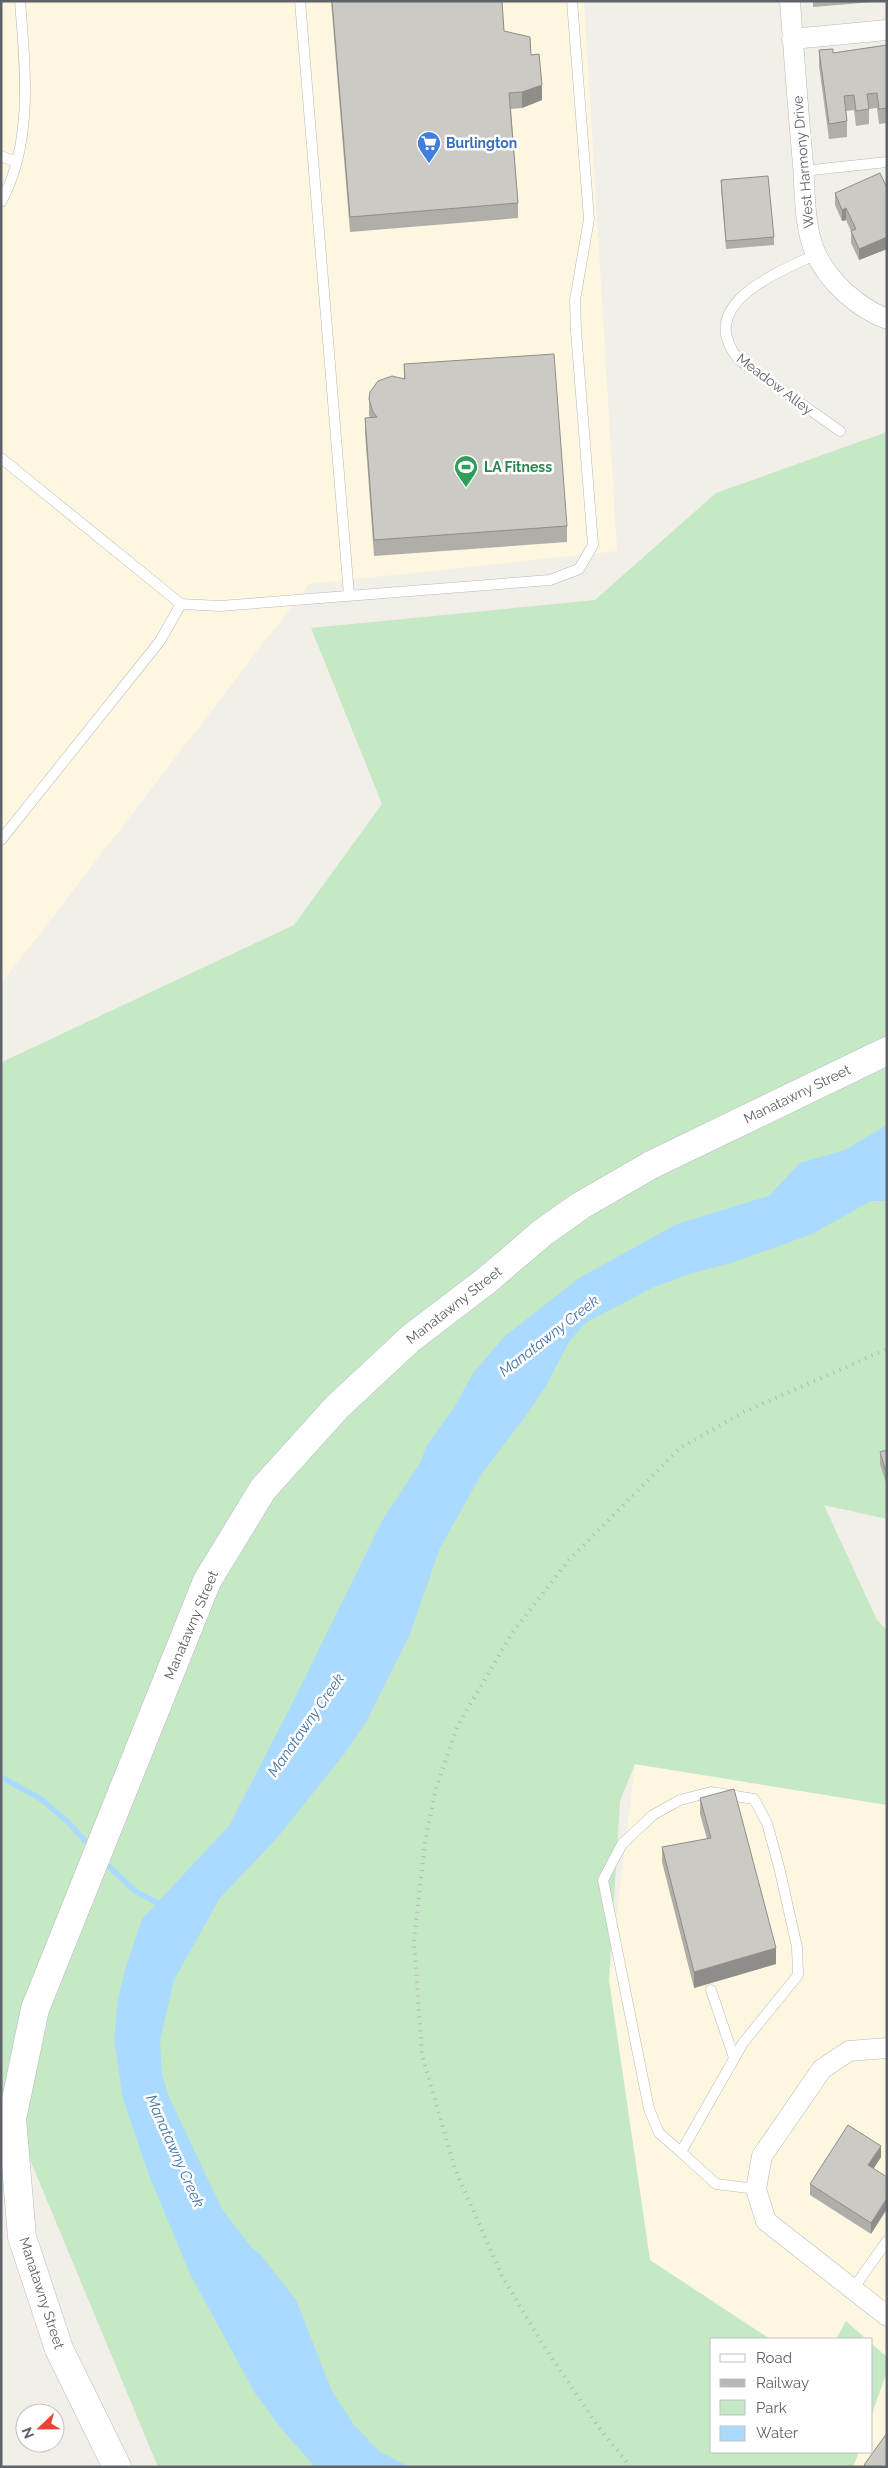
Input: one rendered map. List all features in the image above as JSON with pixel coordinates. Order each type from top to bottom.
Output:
[{"type":"street","name":"West Harmony Drive","points":[[790,1],[810,236],[816,254],[841,288],[873,314],[887,319]]},
{"type":"street","points":[[792,39],[887,30]]},
{"type":"street","name":"Manatawny Street","points":[[117,2467],[59,2349],[22,2238],[12,2119],[35,2009],[207,1581],[263,1489],[337,1407],[411,1338],[487,1280],[542,1233],[580,1206],[651,1165],[887,1051]]},
{"type":"street","points":[[887,2048],[849,2051],[822,2069],[762,2156],[756,2189],[766,2222],[887,2316]]},
{"type":"lane","points":[[1,202],[19,151],[26,77],[20,1]]},
{"type":"lane","points":[[300,1],[349,595]]},
{"type":"lane","points":[[1,458],[181,604],[220,606],[550,580],[579,569],[592,545],[575,300],[589,219],[572,1]]},
{"type":"lane","points":[[1,156],[16,162]]},
{"type":"lane","points":[[803,171],[887,162]]},
{"type":"lane","name":"Meadow Alley","points":[[816,254],[754,286],[742,295],[728,315],[726,327],[728,343],[738,360],[840,431]]},
{"type":"lane","points":[[1,840],[160,641],[181,604]]},
{"type":"lane","points":[[681,2152],[743,2043],[798,1975],[797,1947],[767,1823],[754,1799],[711,1792],[680,1800],[653,1815],[622,1844],[603,1880],[649,2109],[659,2133],[716,2184],[756,2189]]},
{"type":"lane","points":[[711,1990],[734,2058]]},
{"type":"lane","points":[[853,2289],[887,2241]]},
{"type":"shaded area","points":[[1,1],[584,1],[617,551],[309,584],[1,984]]},
{"type":"shaded area","points":[[635,1764],[887,1805],[887,2357],[873,2345],[873,2338],[865,2338],[846,2321],[837,2338],[768,2338],[650,2260],[609,1980]]},
{"type":"shaded area","points":[[887,2371],[887,2467],[853,2467],[859,2453],[873,2453],[873,2411]]},
{"type":"green space","points":[[887,432],[887,1519],[824,1505],[877,1620],[887,1630],[887,1805],[635,1764],[620,1801],[609,1980],[650,2260],[768,2338],[710,2338],[710,2453],[859,2453],[853,2467],[158,2467],[1,2090],[1,1066],[4,1061],[294,925],[382,804],[311,628],[595,600],[716,493]]},
{"type":"green space","points":[[846,2321],[865,2338],[837,2338]]},
{"type":"green space","points":[[873,2345],[887,2357],[887,2371],[873,2411]]},
{"type":"water","name":"Manatawny Creek","points":[[887,1125],[887,1201],[871,1201],[812,1234],[731,1263],[693,1273],[654,1287],[585,1323],[569,1342],[546,1386],[481,1475],[440,1548],[410,1634],[366,1722],[345,1753],[277,1838],[220,1898],[174,1980],[160,2041],[162,2075],[169,2097],[222,2209],[296,2300],[332,2391],[354,2425],[379,2451],[410,2467],[315,2467],[280,2427],[255,2393],[190,2274],[147,2170],[123,2099],[114,2040],[118,1999],[126,1967],[142,1919],[229,1826],[292,1704],[382,1521],[420,1463],[427,1445],[452,1411],[474,1372],[505,1336],[579,1278],[677,1224],[769,1196],[800,1163],[845,1150]]},
{"type":"building","name":"Burlington","points":[[332,1],[502,1],[504,31],[530,37],[531,55],[539,54],[542,85],[522,92],[509,93],[518,203],[350,217]]},
{"type":"building","points":[[887,45],[887,108],[879,109],[877,93],[867,94],[869,109],[856,111],[854,95],[844,96],[847,121],[829,124],[819,50],[833,49],[833,53]]},
{"type":"building","points":[[880,173],[887,188],[887,237],[859,249],[851,231],[856,229],[846,208],[842,210],[835,193]]},
{"type":"building","points":[[768,176],[774,237],[726,241],[721,180]]},
{"type":"building","name":"LA Fitness","points":[[554,354],[567,526],[374,540],[365,418],[377,417],[373,412],[369,399],[370,392],[378,381],[392,376],[405,379],[404,364]]},
{"type":"building","points":[[887,1450],[887,1475],[880,1452]]},
{"type":"building","points":[[734,1789],[776,1948],[694,1972],[662,1847],[711,1838],[700,1798]]},
{"type":"building","points":[[848,2125],[881,2146],[868,2165],[887,2177],[887,2198],[871,2223],[810,2184]]},
{"type":"building","points":[[887,2433],[887,2467],[867,2467],[864,2465]]},
{"type":"waterway","points":[[1,1777],[41,1799],[68,1822],[85,1841]]},
{"type":"waterway","points":[[103,1861],[135,1891],[163,1906]]},
{"type":"railway","points":[[631,2467],[602,2432],[543,2345],[502,2276],[455,2169],[422,2055],[414,1941],[425,1842],[436,1788],[457,1727],[512,1633],[569,1560],[680,1448],[744,1412],[887,1349]]},
{"type":"place","name":"Burlington","points":[[429,164]]},
{"type":"place","name":"LA Fitness","points":[[466,488]]}]
